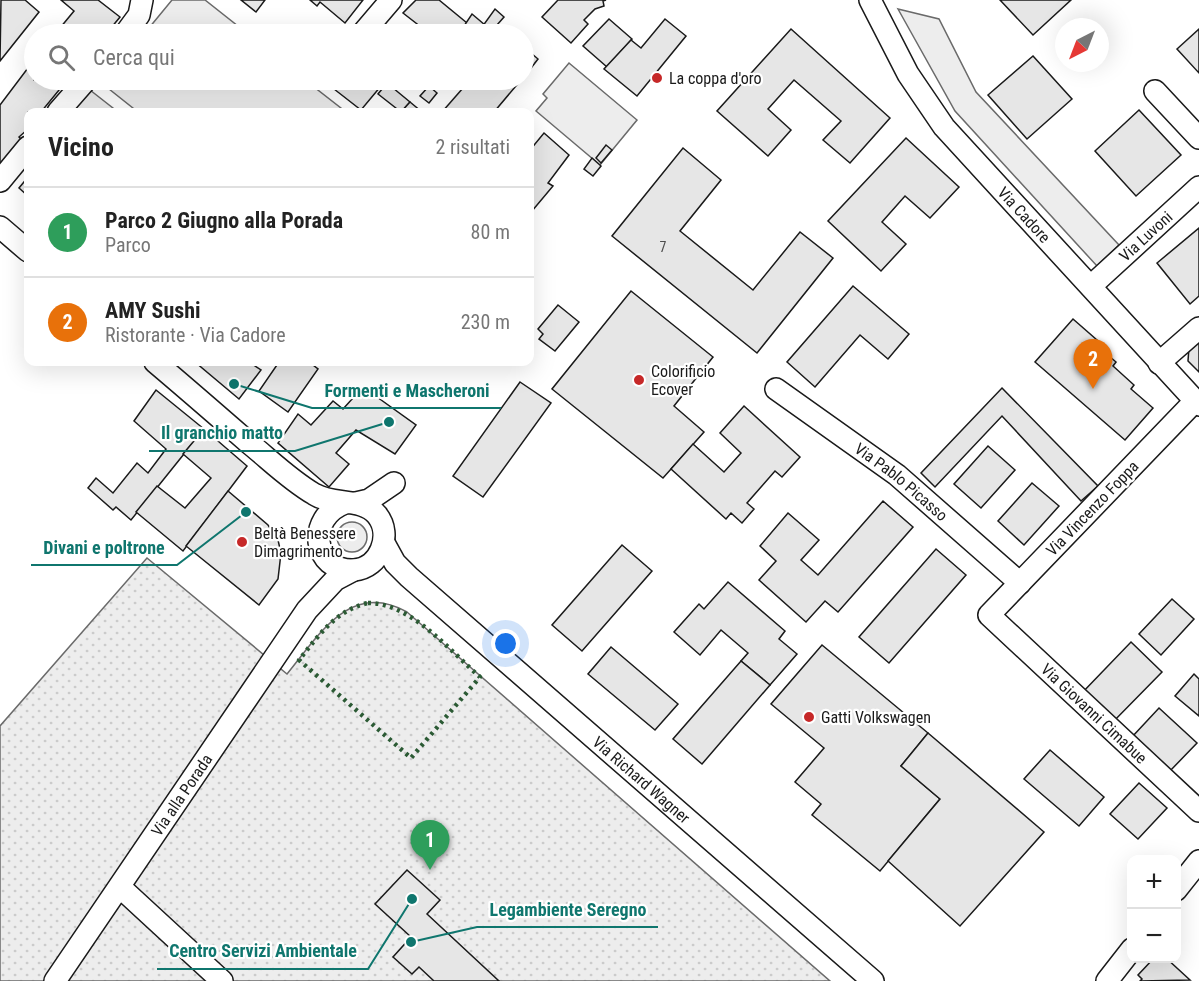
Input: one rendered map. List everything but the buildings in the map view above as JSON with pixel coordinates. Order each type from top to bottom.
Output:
[{"type":"street","points":[[133,24],[140,15],[142,0]]},
{"type":"street","points":[[371,24],[391,0]]},
{"type":"street","name":"Via Cadore","points":[[869,2],[908,74],[944,127],[1197,403]]},
{"type":"street","points":[[62,108],[77,90]]},
{"type":"street","points":[[1155,91],[1199,138]]},
{"type":"street","points":[[0,181],[24,152]]},
{"type":"street","name":"Via Luvoni","points":[[1091,286],[1199,187]]},
{"type":"street","points":[[0,227],[24,248]]},
{"type":"street","points":[[1159,363],[1199,328]]},
{"type":"street","points":[[160,366],[282,471],[321,498],[366,506],[382,522]]},
{"type":"street","name":"Via Pablo Picasso","points":[[776,389],[897,475],[1020,583]]},
{"type":"street","name":"Via Vincenzo Foppa","points":[[989,615],[1197,403]]},
{"type":"street","points":[[282,471],[307,503],[319,540],[332,564],[359,568],[373,562],[384,543],[382,522],[394,483],[369,500],[351,503],[326,514],[319,540]]},
{"type":"street","name":"Via alla Porada","points":[[307,610],[315,588],[319,540]]},
{"type":"street","name":"Via Richard Wagner","points":[[384,543],[395,563],[409,577],[873,981]]},
{"type":"street","name":"Via alla Porada","points":[[55,981],[307,610],[335,580],[359,568]]},
{"type":"street","name":"Via Richard Wagner","points":[[359,568],[390,570],[409,577]]},
{"type":"street","name":"Via Giovanni Cimabue","points":[[989,615],[1199,811]]},
{"type":"street","points":[[1181,884],[1199,861]]},
{"type":"street","points":[[120,887],[222,981]]},
{"type":"street","points":[[1107,981],[1127,954]]},
{"type":"shaded area","points":[[172,0],[205,0],[235,24],[152,24]]},
{"type":"shaded area","points":[[898,9],[939,19],[976,92],[1119,245],[1097,266],[955,111]]},
{"type":"shaded area","points":[[569,63],[637,120],[600,165],[536,111],[547,98],[543,94]]},
{"type":"shaded area","points":[[90,90],[113,108],[74,108]]},
{"type":"shaded area","points":[[110,90],[318,90],[341,108],[133,108]]},
{"type":"shaded area","points":[[352,522],[363,526],[367,537],[363,548],[352,552],[341,548],[337,537],[341,526]]},
{"type":"shaded area","points":[[147,558],[287,674],[324,629],[352,607],[369,603],[387,604],[407,612],[830,981],[0,981],[0,726]]},
{"type":"hedge","points":[[368,603],[384,605],[414,619],[480,677],[411,758],[299,660],[321,633],[337,618],[357,606],[368,603]]},
{"type":"place","name":"La coppa d'oro","points":[[657,78]]},
{"type":"place","name":"Colorificio Ecover","points":[[639,380]]},
{"type":"place","name":"Formenti e Mascheroni","points":[[234,384]]},
{"type":"place","name":"AMY Sushi","points":[[1093,389]]},
{"type":"place","name":"Il granchio matto","points":[[389,422]]},
{"type":"place","name":"Divani e poltrone","points":[[246,512]]},
{"type":"place","name":"Beltà Benessere Dimagrimento","points":[[242,542]]},
{"type":"place","name":"Gatti Volkswagen","points":[[809,717]]},
{"type":"place","name":"Parco 2 Giugno alla Porada","points":[[430,870]]},
{"type":"place","name":"Centro Servizi Ambientale","points":[[412,899]]},
{"type":"place","name":"Legambiente Seregno","points":[[411,942]]}]
